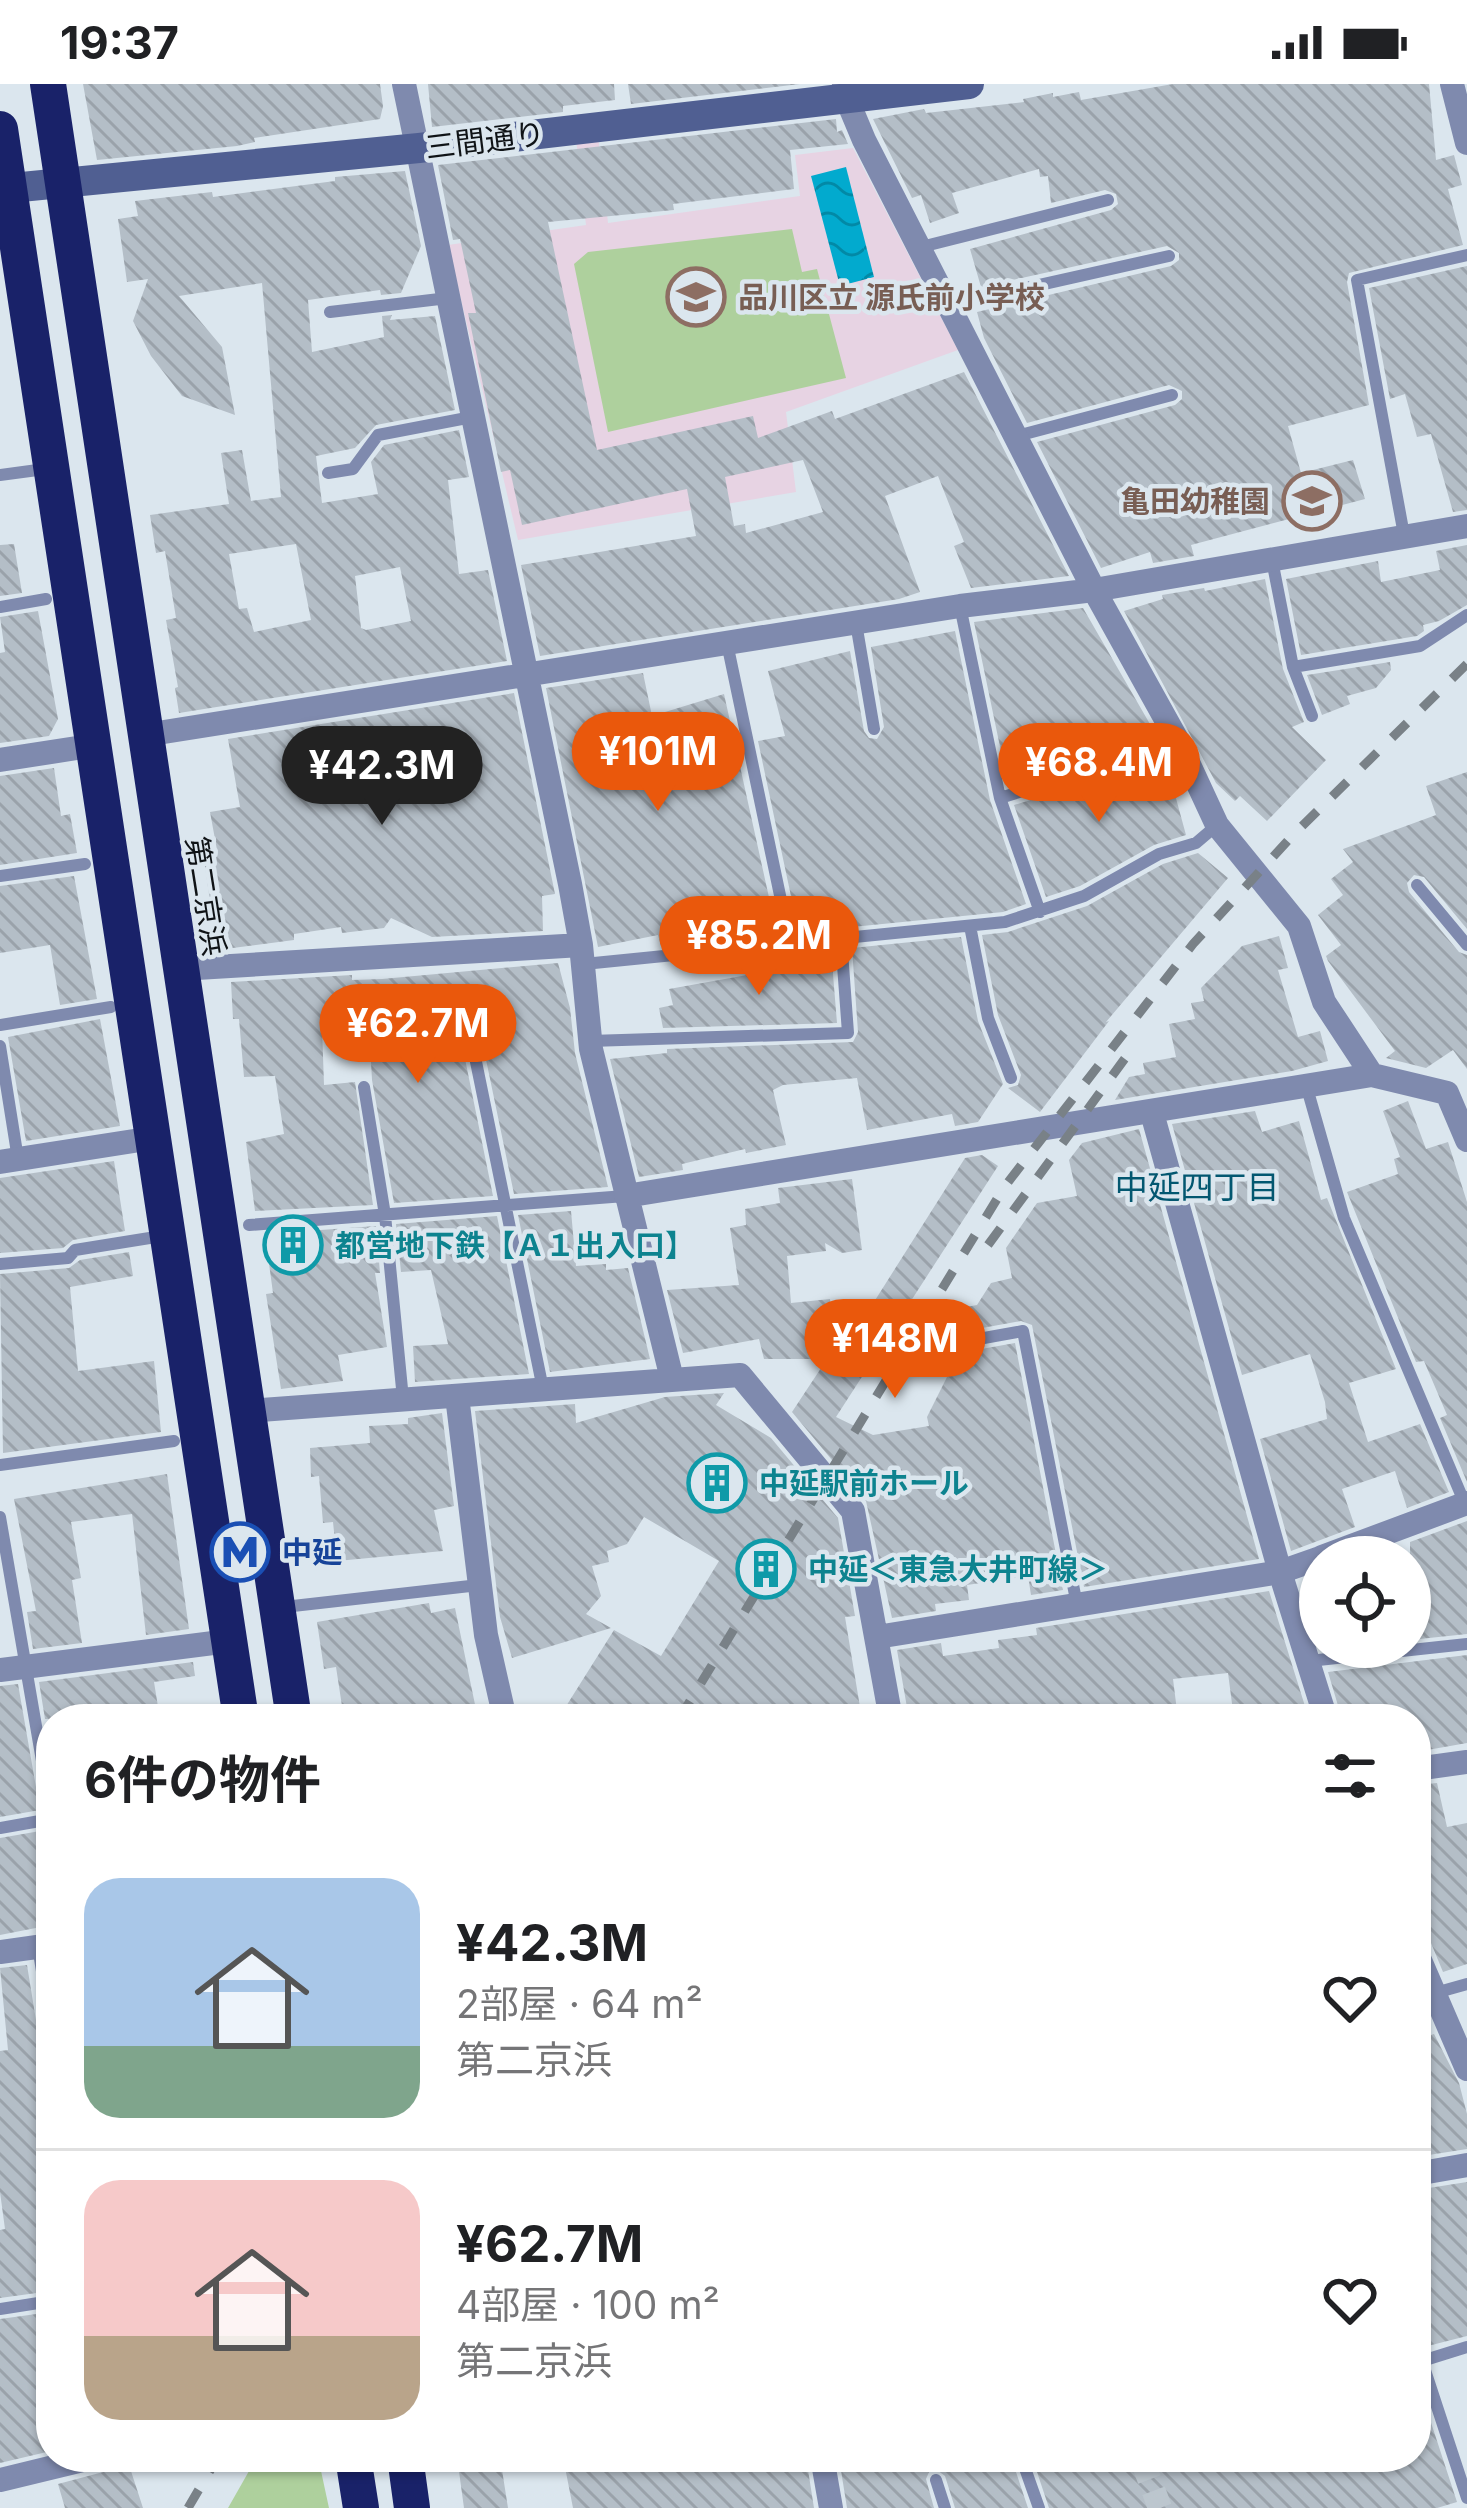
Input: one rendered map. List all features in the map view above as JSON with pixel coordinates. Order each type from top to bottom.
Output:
[{"type":"highway","name":"第二京浜","points":[[48,84],[292,1704]]},
{"type":"highway","points":[[0,129],[4,189],[96,746],[239,1704]]},
{"type":"highway","points":[[355,2472],[361,2508]]},
{"type":"highway","points":[[407,2472],[412,2508]]},
{"type":"street","points":[[404,84],[582,954],[590,1041],[672,1379]]},
{"type":"street","name":"三間通り","points":[[4,189],[418,148],[845,91],[969,84]]},
{"type":"street","points":[[1453,84],[1467,143]]},
{"type":"street","points":[[845,91],[1217,825],[1299,926],[1324,1002],[1372,1075]]},
{"type":"street","points":[[145,735],[960,606],[1094,590],[1467,526]]},
{"type":"street","points":[[0,760],[96,746]]},
{"type":"street","points":[[180,969],[582,954]]},
{"type":"street","points":[[626,1196],[1372,1075],[1457,1086],[1467,1140]]},
{"type":"street","points":[[1153,1113],[1299,1630]]},
{"type":"street","points":[[9,1161],[153,1138]]},
{"type":"street","points":[[246,1411],[740,1376],[853,1511],[888,1704]]},
{"type":"street","points":[[458,1396],[479,1585],[502,1704]]},
{"type":"street","points":[[1377,1536],[1466,1503]]},
{"type":"street","points":[[877,1637],[1280,1572],[1299,1565]]},
{"type":"street","points":[[12,1668],[230,1641]]},
{"type":"street","points":[[1311,1668],[1322,1704]]},
{"type":"street","points":[[1431,1766],[1467,1762]]},
{"type":"street","points":[[0,1952],[36,1947]]},
{"type":"street","points":[[1431,1987],[1467,2069]]},
{"type":"street","points":[[1431,2171],[1467,2165]]},
{"type":"street","points":[[0,2480],[36,2471]]},
{"type":"street","points":[[825,2472],[831,2508]]},
{"type":"lane","points":[[921,247],[1108,200]]},
{"type":"lane","points":[[1404,535],[1357,280],[1467,255]]},
{"type":"lane","points":[[950,304],[1168,256]]},
{"type":"lane","points":[[330,312],[449,297]]},
{"type":"lane","points":[[1016,436],[1172,395]]},
{"type":"lane","points":[[328,473],[353,469],[378,435],[474,417]]},
{"type":"lane","points":[[0,475],[52,468]]},
{"type":"lane","points":[[1272,560],[1293,668],[1312,716]]},
{"type":"lane","points":[[0,607],[46,599]]},
{"type":"lane","points":[[960,606],[1000,798],[1040,912]]},
{"type":"lane","points":[[1293,668],[1420,646],[1467,615]]},
{"type":"lane","points":[[856,623],[874,729]]},
{"type":"lane","points":[[727,643],[790,943]]},
{"type":"lane","points":[[1000,798],[1179,743]]},
{"type":"lane","points":[[582,954],[790,943],[970,926],[1040,912],[1084,896],[1160,854],[1196,843],[1217,825]]},
{"type":"lane","points":[[0,876],[85,864]]},
{"type":"lane","points":[[1417,885],[1467,946]]},
{"type":"lane","points":[[970,926],[988,1018],[1011,1078]]},
{"type":"lane","points":[[590,1041],[848,1034],[842,938]]},
{"type":"lane","points":[[0,1024],[111,1007]]},
{"type":"lane","points":[[0,1046],[9,1161]]},
{"type":"lane","points":[[474,1052],[543,1390]]},
{"type":"lane","points":[[364,1087],[386,1214],[403,1401]]},
{"type":"lane","points":[[1307,1088],[1344,1218],[1466,1503]]},
{"type":"lane","points":[[249,1225],[626,1196]]},
{"type":"lane","points":[[0,1264],[68,1258],[75,1250],[168,1235]]},
{"type":"lane","points":[[934,1347],[1023,1330],[1077,1605]]},
{"type":"lane","points":[[0,1465],[174,1441]]},
{"type":"lane","points":[[0,1517],[12,1668],[36,1759]]},
{"type":"lane","points":[[277,1608],[479,1585]]},
{"type":"lane","points":[[1431,1648],[1467,1644]]},
{"type":"lane","points":[[0,1828],[36,1820]]},
{"type":"lane","points":[[1434,1994],[1467,1984]]},
{"type":"lane","points":[[0,2309],[36,2303]]},
{"type":"lane","points":[[1431,2358],[1467,2347]]},
{"type":"lane","points":[[1431,2388],[1467,2498]]},
{"type":"lane","points":[[1026,2472],[1039,2508]]},
{"type":"lane","points":[[936,2480],[945,2508]]},
{"type":"shaded area","name":"品川区立 源氏前小学校","points":[[598,135],[608,223],[800,196],[795,155],[853,148],[958,350],[786,412],[796,492],[518,540],[448,245],[586,225],[576,139]]},
{"type":"green space","points":[[792,229],[802,272],[817,269],[846,378],[608,432],[574,264],[588,252]]},
{"type":"green space","points":[[248,2472],[321,2472],[329,2508],[228,2508]]},
{"type":"water","points":[[846,167],[874,277],[840,286],[811,176]]},
{"type":"building","points":[[83,84],[380,84],[383,106],[380,119],[254,138],[255,142],[237,146],[97,160]]},
{"type":"building","points":[[428,84],[614,84],[615,100],[563,106],[563,112],[432,127]]},
{"type":"building","points":[[628,84],[800,84],[631,104]]},
{"type":"building","points":[[1173,84],[1429,84],[1436,160],[1454,155],[1462,185],[1448,189],[1463,245],[1349,273],[1369,405],[1288,426],[1301,473],[1353,460],[1365,499],[1191,545],[1194,556],[1153,563],[1150,552],[1101,568],[1037,442],[1175,405],[1182,391],[1169,385],[1027,423],[984,338],[977,312],[1171,266],[1179,260],[1179,253],[1167,246],[981,287],[970,249],[1111,210],[1118,204],[1116,194],[1105,190],[1051,203],[1048,176],[1040,177],[1039,169],[952,193],[959,213],[930,223],[921,195],[912,198],[873,119],[924,109],[926,113],[1024,102],[1053,93],[1053,97],[1079,92],[1081,100]]},
{"type":"building","points":[[836,119],[837,132],[842,130],[848,144],[790,150],[794,189],[673,204],[674,210],[548,222],[597,450],[753,416],[758,438],[832,411],[835,419],[964,372],[1069,576],[971,588],[954,546],[964,542],[938,476],[885,496],[920,592],[540,656],[521,565],[696,536],[687,489],[522,525],[510,470],[501,472],[468,313],[476,313],[460,239],[453,240],[438,165]],"holes":[[[803,460],[823,512],[746,533],[745,524],[734,526],[725,477]]]},
{"type":"building","points":[[405,171],[421,246],[401,293],[381,295],[380,290],[308,300],[312,352],[384,337],[382,316],[392,315],[390,320],[435,316],[455,410],[376,425],[355,448],[316,456],[322,503],[378,494],[371,462],[384,445],[459,430],[469,477],[448,480],[459,574],[488,570],[507,661],[179,713],[166,620],[176,618],[165,551],[156,553],[150,515],[229,504],[221,453],[242,450],[251,501],[281,497],[262,283],[179,296],[222,347],[235,415],[182,396],[151,356],[133,321],[148,279],[127,282],[118,219],[138,216],[135,201],[212,192],[213,197],[335,181],[335,177]],"holes":[[[296,544],[311,620],[254,632],[247,608],[239,609],[229,554]],[[400,567],[411,621],[361,628],[355,576]]]},
{"type":"building","points":[[1467,266],[1467,510],[1453,512],[1431,434],[1417,437],[1405,394],[1390,399],[1369,288]]},
{"type":"building","points":[[14,544],[22,593],[0,596],[0,545]]},
{"type":"building","points":[[1467,545],[1467,605],[1423,625],[1424,631],[1417,636],[1301,655],[1286,579],[1378,561],[1381,582],[1440,570],[1436,551]]},
{"type":"building","points":[[1265,579],[1283,669],[1304,722],[1292,727],[1326,760],[1267,821],[1240,796],[1235,801],[1216,783],[1124,611],[1163,599],[1162,595]]},
{"type":"building","points":[[1083,608],[1158,738],[1008,785],[974,622]]},
{"type":"building","points":[[38,611],[58,719],[49,736],[0,743],[0,653],[5,652],[0,617]]},
{"type":"building","points":[[955,631],[990,800],[1026,904],[1003,912],[802,932],[758,741],[785,736],[768,671],[850,651],[864,731],[877,739],[884,727],[871,647]]},
{"type":"building","points":[[1390,662],[1391,670],[1376,688],[1347,696],[1350,704],[1322,715],[1307,675]]},
{"type":"building","points":[[643,673],[652,716],[724,694],[774,920],[676,944],[661,946],[658,935],[598,947],[546,688]]},
{"type":"building","points":[[514,693],[555,894],[542,896],[543,931],[432,937],[391,918],[384,928],[342,933],[341,927],[294,934],[294,940],[217,950],[203,852],[217,850],[210,812],[240,807],[228,739]]},
{"type":"building","points":[[1165,758],[1186,835],[1154,845],[1080,886],[1046,897],[1014,805]]},
{"type":"building","points":[[54,768],[61,816],[70,814],[77,853],[0,865],[0,776]]},
{"type":"building","points":[[1467,772],[1467,929],[1424,877],[1414,875],[1407,883],[1409,892],[1459,952],[1467,955],[1467,1069],[1453,1050],[1426,1068],[1386,1058],[1395,1051],[1328,961],[1326,956],[1341,945],[1318,915],[1343,895],[1331,879],[1353,862],[1343,849],[1436,815],[1426,786]]},
{"type":"building","points":[[1198,853],[1228,878],[1106,1022],[1040,1112],[1008,1088],[1018,1085],[1021,1075],[998,1015],[982,935],[1008,932],[1087,906],[1163,864]]},
{"type":"building","points":[[74,876],[97,999],[60,1005],[50,945],[0,953],[0,886]]},
{"type":"building","points":[[1279,936],[1288,968],[1278,970],[1298,1037],[1320,1031],[1328,1061],[1115,1100],[1129,1077],[1145,1074],[1143,1063],[1176,1057],[1169,1024],[1195,1019],[1191,1003],[1204,1001],[1201,988],[1242,946]]},
{"type":"building","points":[[961,937],[978,1021],[1003,1084],[978,1122],[955,1126],[952,1114],[867,1130],[857,1078],[783,1085],[773,1090],[786,1145],[746,1153],[745,1149],[682,1164],[683,1170],[639,1177],[610,1059],[667,1053],[667,1049],[853,1042],[858,1032],[852,948]]},
{"type":"building","points":[[831,950],[837,1023],[663,1028],[659,1008],[673,1005],[669,989],[809,964],[806,952]]},
{"type":"building","points":[[558,963],[608,1187],[514,1194],[484,1050],[473,1042],[466,1045],[464,1054],[493,1196],[394,1203],[372,1080],[369,1025],[322,1027],[324,1085],[355,1082],[373,1205],[255,1211],[246,1142],[284,1134],[275,1076],[244,1077],[231,982],[352,975],[352,980],[382,979]]},
{"type":"building","points":[[100,1019],[120,1126],[26,1141],[8,1037]]},
{"type":"building","points":[[1408,1101],[1426,1149],[1448,1142],[1467,1202],[1467,1482],[1440,1418],[1447,1415],[1424,1361],[1416,1362],[1347,1192],[1398,1174],[1394,1159],[1400,1157],[1383,1111]]},
{"type":"building","points":[[1255,1111],[1262,1132],[1299,1121],[1321,1200],[1327,1198],[1396,1369],[1349,1383],[1368,1442],[1420,1424],[1449,1492],[1407,1508],[1395,1471],[1342,1489],[1355,1527],[1331,1536],[1299,1536],[1299,1548],[1291,1551],[1260,1439],[1327,1419],[1325,1402],[1310,1354],[1242,1375],[1172,1124]]},
{"type":"building","points":[[1139,1129],[1259,1559],[1084,1587],[1032,1325],[1021,1321],[949,1334],[966,1307],[977,1305],[991,1283],[1012,1278],[1006,1248],[1037,1203],[1077,1196],[1069,1160],[1082,1143]]},
{"type":"building","points":[[982,1155],[998,1166],[836,1417],[873,1435],[929,1426],[927,1417],[959,1353],[1015,1343],[1063,1590],[1031,1595],[1028,1576],[967,1585],[969,1600],[935,1604],[936,1611],[892,1618],[866,1501],[792,1412],[827,1359],[764,1359],[759,1339],[683,1353],[667,1290],[739,1285],[730,1228],[746,1225],[745,1209],[780,1203],[778,1188],[852,1179],[862,1250],[842,1253],[825,1243],[826,1251],[787,1256],[791,1303],[830,1299],[836,1362],[965,1158]]},
{"type":"building","points":[[114,1161],[125,1231],[73,1240],[63,1248],[0,1253],[0,1178]]},
{"type":"building","points":[[571,1211],[576,1266],[628,1268],[650,1359],[550,1372],[518,1215]]},
{"type":"building","points":[[497,1216],[529,1374],[415,1382],[413,1346],[448,1344],[431,1270],[401,1272],[396,1224]]},
{"type":"building","points":[[376,1226],[380,1273],[375,1273],[387,1347],[338,1355],[343,1381],[281,1389],[266,1294],[273,1293],[265,1234]]},
{"type":"building","points":[[129,1252],[133,1276],[70,1287],[78,1371],[154,1361],[161,1432],[3,1453],[0,1274],[69,1268],[80,1260]]},
{"type":"building","points":[[724,1393],[716,1405],[771,1438],[838,1518],[855,1616],[845,1617],[860,1704],[567,1704],[614,1630],[661,1656],[719,1561],[644,1517],[627,1544],[607,1551],[609,1562],[592,1566],[601,1596],[586,1614],[611,1628],[512,1658],[500,1617],[475,1411],[575,1404],[576,1423],[665,1397]]},
{"type":"building","points":[[442,1413],[454,1506],[434,1510],[443,1551],[337,1561],[333,1522],[323,1523],[319,1476],[311,1477],[310,1448],[370,1443],[369,1426],[408,1424],[408,1418]]},
{"type":"building","points":[[167,1474],[189,1629],[146,1635],[132,1514],[71,1522],[81,1578],[72,1580],[82,1643],[33,1649],[27,1612],[36,1611],[14,1499]]},
{"type":"building","points":[[1467,1521],[1467,1634],[1431,1638],[1431,1536],[1426,1536]]},
{"type":"building","points":[[1269,1591],[1304,1704],[1232,1704],[1228,1673],[1173,1679],[1176,1704],[906,1704],[897,1650],[941,1643],[943,1656],[999,1648],[998,1640],[1037,1635],[1036,1628]]},
{"type":"building","points":[[429,1603],[431,1613],[455,1608],[475,1704],[342,1704],[336,1667],[324,1669],[317,1622]]},
{"type":"building","points":[[1467,1655],[1467,1743],[1431,1749],[1431,1704],[1338,1704],[1328,1672],[1431,1668],[1431,1659]]},
{"type":"building","points":[[193,1662],[195,1676],[154,1682],[158,1704],[43,1704],[39,1682]]},
{"type":"building","points":[[18,1684],[36,1811],[0,1817],[0,1686]]},
{"type":"building","points":[[1437,1783],[1447,1827],[1467,1823],[1467,1964],[1443,1972],[1431,1943],[1431,1784]]},
{"type":"building","points":[[36,1832],[36,1928],[0,1935],[0,1838]]},
{"type":"building","points":[[27,1965],[36,2020],[36,2293],[0,2298],[0,2230],[5,2229],[0,2192],[0,2051],[8,2050],[0,1968]]},
{"type":"building","points":[[1431,2035],[1459,2083],[1467,2114],[1467,2149],[1431,2155]]},
{"type":"building","points":[[1467,2182],[1467,2336],[1431,2345],[1431,2188]]},
{"type":"building","points":[[36,2314],[36,2455],[0,2463],[0,2319]]},
{"type":"building","points":[[1431,2423],[1457,2502],[1437,2508],[1049,2508],[1037,2472],[1431,2472]]},
{"type":"building","points":[[103,2472],[131,2472],[143,2508],[65,2508],[58,2484]]},
{"type":"building","points":[[459,2472],[502,2472],[508,2508],[464,2508]]},
{"type":"building","points":[[566,2472],[808,2472],[814,2508],[573,2508]]},
{"type":"building","points":[[841,2472],[929,2472],[926,2479],[934,2508],[847,2508]]},
{"type":"building","points":[[940,2472],[1016,2472],[1028,2508],[955,2508]]},
{"type":"tunnel","points":[[1147,2472],[1160,2508]]},
{"type":"railway","points":[[688,1704],[1005,1186],[1193,944],[1294,834],[1467,664]]},
{"type":"railway","points":[[988,1245],[1126,1057]]},
{"type":"railway","points":[[188,2508],[209,2472]]},
{"type":"place","name":"品川区立 源氏前小学校","points":[[696,297]]},
{"type":"place","name":"亀田幼稚園","points":[[1312,501]]},
{"type":"place","name":"都営地下鉄【Ａ１出入口】","points":[[293,1245]]},
{"type":"place","name":"中延駅前ホール","points":[[717,1483]]},
{"type":"place","name":"中延","points":[[240,1552]]},
{"type":"place","name":"中延＜東急大井町線＞","points":[[766,1569]]},
{"type":"district","name":"中延四丁目","points":[[1197,1187]]}]
